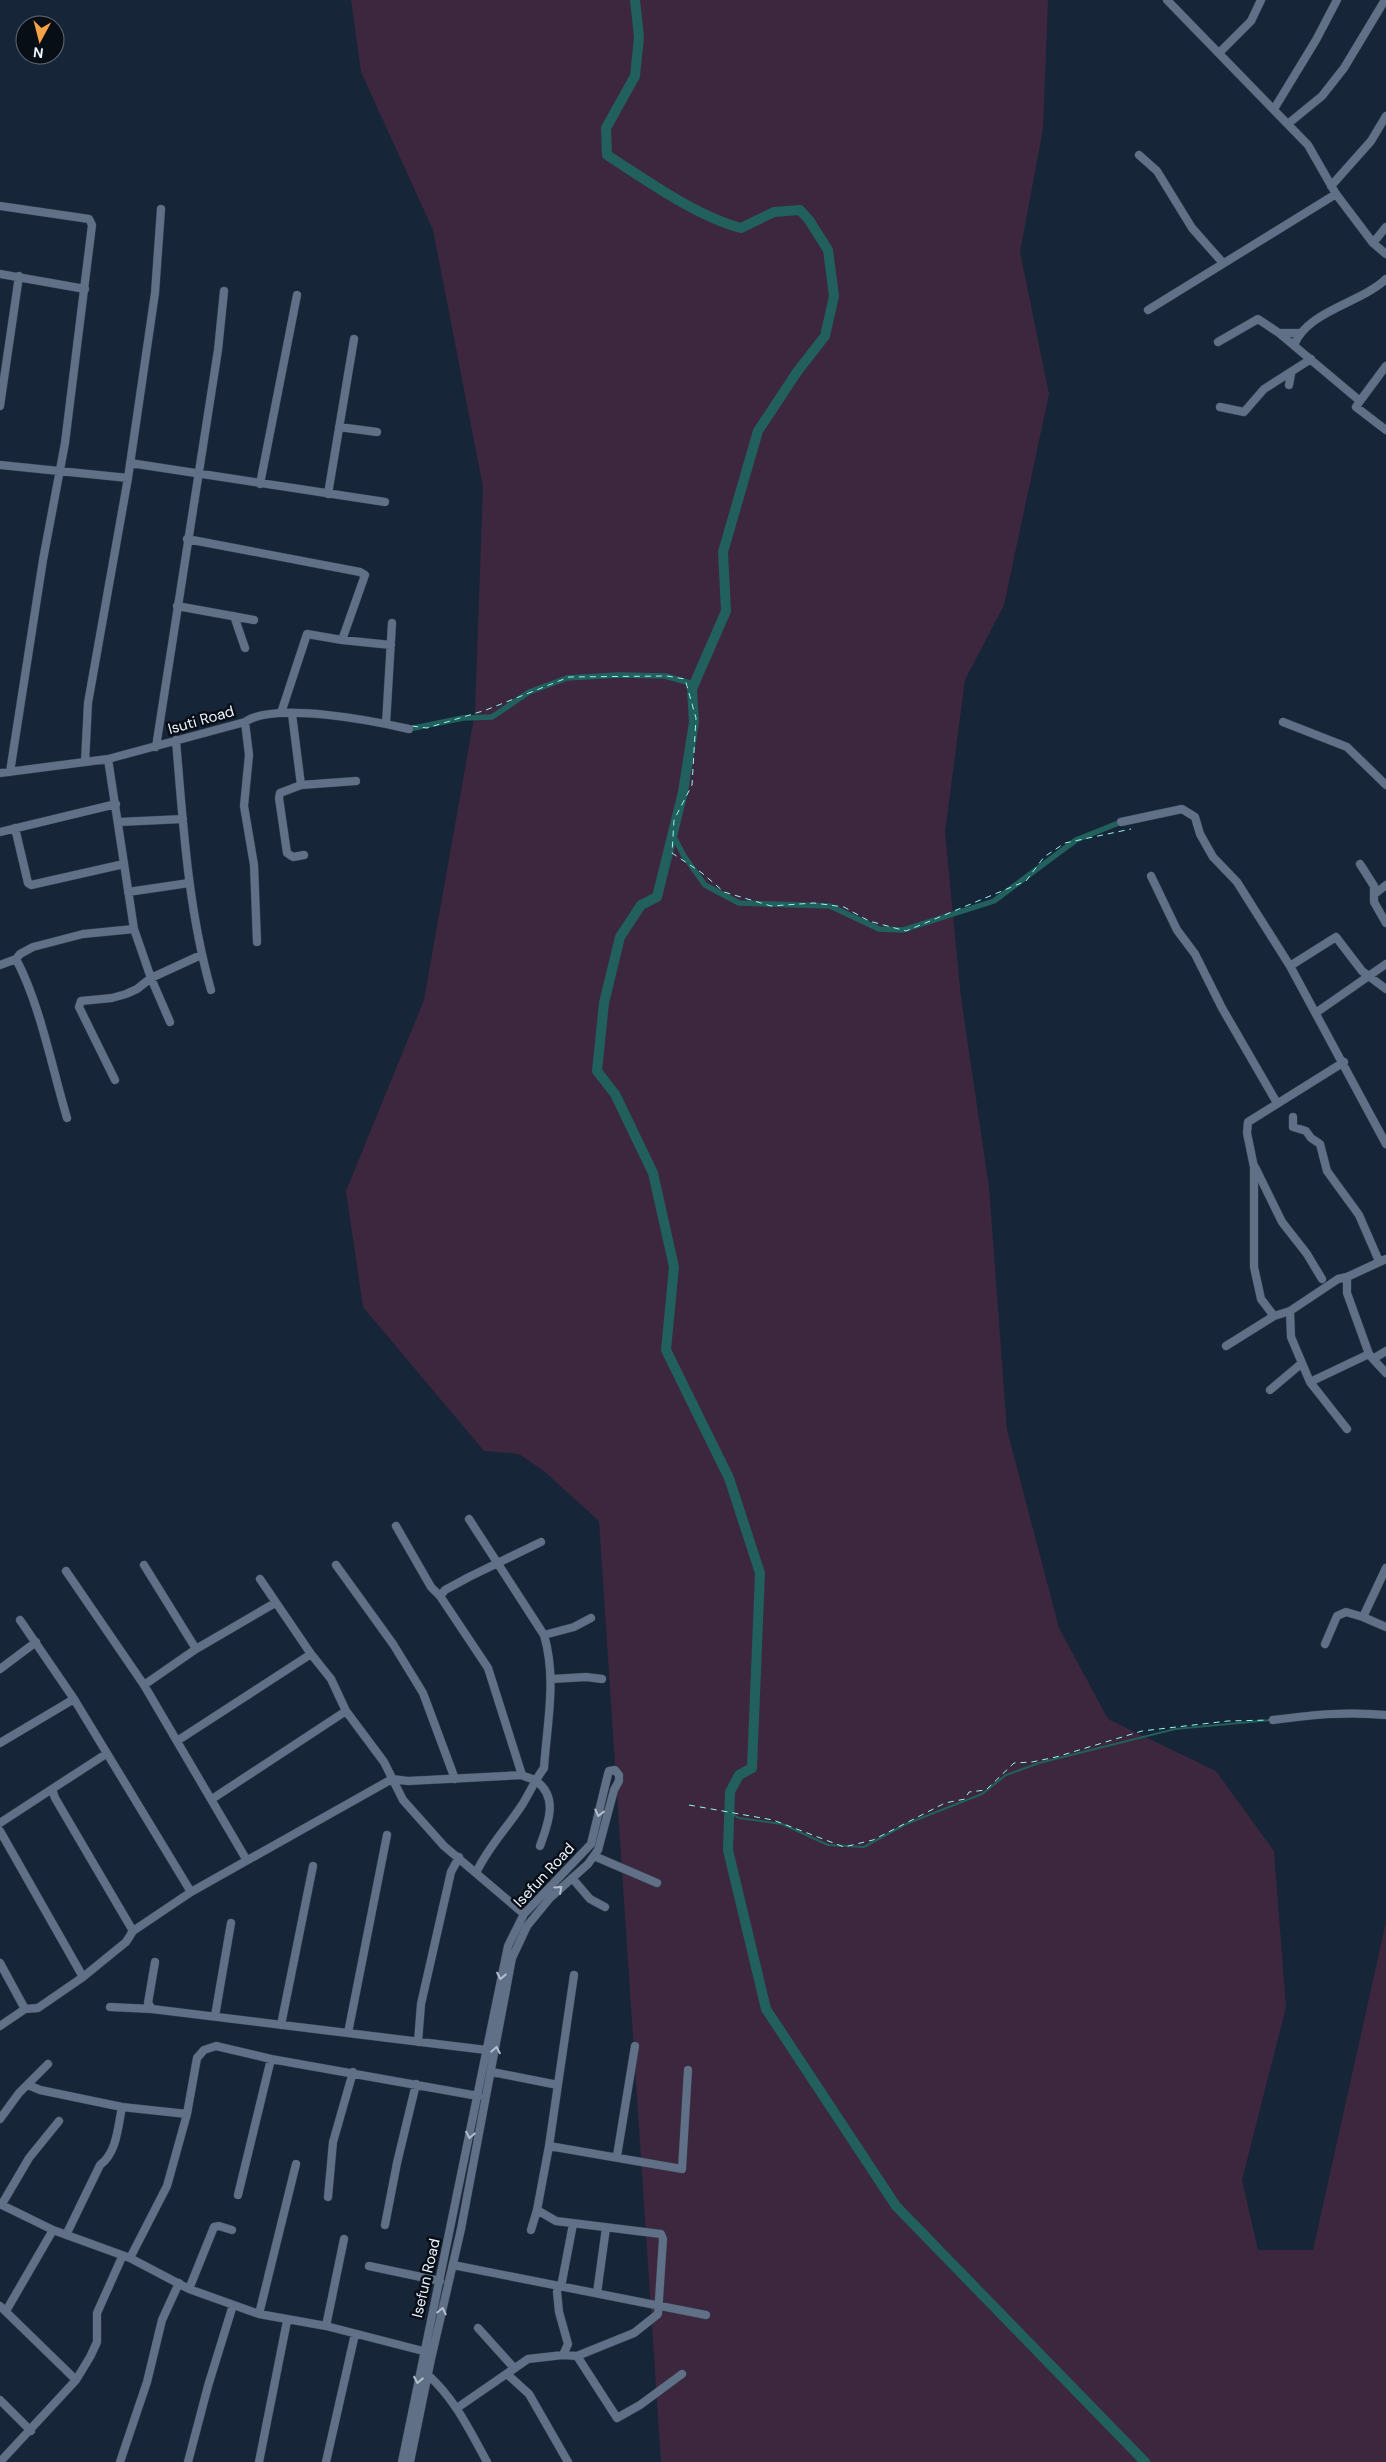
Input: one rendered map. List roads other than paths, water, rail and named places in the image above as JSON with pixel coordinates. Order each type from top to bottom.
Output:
[{"type":"street","points":[[1167,0],[1220,52],[1308,145],[1330,186],[1373,243],[1386,254]]},
{"type":"street","points":[[1220,52],[1251,21],[1261,0]]},
{"type":"street","points":[[1274,109],[1316,40],[1336,0]]},
{"type":"street","points":[[1289,123],[1322,96],[1344,68],[1385,0]]},
{"type":"street","points":[[1330,186],[1371,141],[1386,116]]},
{"type":"street","points":[[1139,155],[1157,171],[1192,228],[1223,263]]},
{"type":"street","points":[[1148,310],[1336,194]]},
{"type":"street","points":[[0,206],[92,221],[85,289],[60,471],[43,560],[10,772]]},
{"type":"street","points":[[85,762],[88,703],[128,478],[155,293],[161,209]]},
{"type":"street","points":[[1373,243],[1386,227]]},
{"type":"street","points":[[0,274],[85,289]]},
{"type":"street","points":[[0,406],[19,276]]},
{"type":"street","points":[[1279,333],[1298,333],[1318,319],[1376,288],[1386,278]]},
{"type":"street","points":[[156,747],[197,473],[218,350],[224,291]]},
{"type":"street","points":[[260,484],[297,295]]},
{"type":"street","points":[[1218,342],[1258,319],[1294,345],[1360,402]]},
{"type":"street","points":[[1294,345],[1298,333]]},
{"type":"street","points":[[328,494],[354,339]]},
{"type":"street","points":[[1220,407],[1244,412],[1264,389],[1291,374],[1311,359]]},
{"type":"street","points":[[1386,366],[1356,407],[1386,430]]},
{"type":"street","points":[[1289,384],[1291,374]]},
{"type":"street","points":[[339,427],[377,432]]},
{"type":"street","points":[[130,463],[385,502]]},
{"type":"street","points":[[0,465],[128,478]]},
{"type":"street","points":[[187,539],[360,572],[365,575],[342,640]]},
{"type":"street","points":[[177,606],[254,620]]},
{"type":"street","points":[[234,616],[245,648]]},
{"type":"street","points":[[386,724],[392,623]]},
{"type":"street","points":[[280,713],[307,634],[392,645]]},
{"type":"street","name":"Isuti Road","points":[[0,773],[108,759],[245,722],[251,718],[280,713],[341,716],[409,729]]},
{"type":"street","points":[[292,714],[301,785]]},
{"type":"street","points":[[245,722],[249,755],[244,806],[254,865],[257,942]]},
{"type":"street","points":[[1283,722],[1347,747],[1386,785]]},
{"type":"street","points":[[176,740],[189,882],[201,955],[211,990]]},
{"type":"street","points":[[108,759],[134,929],[150,978],[170,1022]]},
{"type":"street","points":[[304,855],[293,857],[288,853],[279,796],[285,790],[301,785],[356,781]]},
{"type":"street","points":[[0,832],[116,804]]},
{"type":"street","points":[[1121,822],[1175,810],[1182,809],[1190,812],[1196,820],[1200,834],[1213,857],[1237,882],[1290,966],[1344,1062],[1386,1144]]},
{"type":"street","points":[[119,822],[183,819]]},
{"type":"street","points":[[15,828],[28,883],[31,885],[124,864]]},
{"type":"street","points":[[1360,864],[1374,886],[1376,893],[1374,902],[1386,923]]},
{"type":"street","points":[[1151,876],[1177,930],[1195,954],[1222,1008],[1276,1102]]},
{"type":"street","points":[[128,892],[189,882]]},
{"type":"street","points":[[1376,893],[1386,885]]},
{"type":"street","points":[[0,965],[16,959],[20,954],[33,947],[83,934],[134,929]]},
{"type":"street","points":[[1290,966],[1336,937],[1362,971],[1386,989]]},
{"type":"street","points":[[115,1080],[79,1004],[86,1000],[112,998],[126,994],[137,989],[150,978],[201,955]]},
{"type":"street","points":[[16,959],[24,973],[36,1010],[67,1118]]},
{"type":"street","points":[[1317,1012],[1386,964]]},
{"type":"street","points":[[1274,1316],[1261,1299],[1254,1267],[1254,1167],[1247,1133],[1248,1122],[1276,1102],[1344,1062]]},
{"type":"street","points":[[1226,1346],[1274,1316],[1290,1311],[1338,1278],[1347,1278],[1382,1260],[1359,1215],[1327,1170],[1320,1144],[1311,1138],[1306,1131],[1294,1126],[1293,1118]]},
{"type":"street","points":[[1254,1167],[1282,1222],[1307,1254],[1322,1279]]},
{"type":"street","points":[[1347,1278],[1346,1294],[1371,1356],[1386,1373]]},
{"type":"street","points":[[1290,1311],[1291,1337],[1310,1382],[1347,1429]]},
{"type":"street","points":[[1310,1382],[1386,1350]]},
{"type":"street","points":[[1270,1390],[1302,1363]]},
{"type":"street","points":[[469,1518],[544,1635],[550,1656],[552,1679],[544,1768],[535,1779],[522,1804],[486,1851],[476,1873]]},
{"type":"street","points":[[396,1526],[431,1587],[440,1596],[488,1668],[522,1775]]},
{"type":"street","points":[[440,1596],[445,1590],[541,1542]]},
{"type":"street","points":[[144,1565],[196,1649]]},
{"type":"street","points":[[336,1565],[393,1644],[423,1693],[455,1780]]},
{"type":"street","points":[[1363,1616],[1386,1568]]},
{"type":"street","points":[[66,1571],[144,1685],[246,1859]]},
{"type":"street","points":[[260,1579],[288,1617],[311,1654],[331,1679],[346,1711],[384,1762],[403,1800],[444,1846],[524,1914]]},
{"type":"street","points":[[144,1685],[196,1649],[276,1603]]},
{"type":"street","points":[[1325,1644],[1336,1616],[1346,1612],[1363,1616],[1386,1627]]},
{"type":"street","points":[[544,1635],[574,1627],[591,1618]]},
{"type":"street","points":[[20,1620],[74,1699],[191,1892]]},
{"type":"street","points":[[0,1669],[36,1642]]},
{"type":"street","points":[[177,1741],[311,1654]]},
{"type":"street","points":[[552,1679],[586,1676],[602,1679]]},
{"type":"street","points":[[0,1743],[74,1699]]},
{"type":"street","points":[[212,1799],[346,1711]]},
{"type":"street","points":[[1273,1720],[1321,1713],[1354,1712],[1386,1715]]},
{"type":"street","points":[[0,1823],[106,1754]]},
{"type":"street","name":"Isefun Road","points":[[402,2462],[423,2351],[440,2281],[478,2096],[496,1996],[508,1946],[524,1914],[590,1844],[608,1774],[615,1770],[619,1775],[619,1781],[614,1790],[602,1840],[594,1856],[550,1898],[527,1926],[512,1958],[492,2072],[453,2265],[410,2462]]},
{"type":"street","points":[[0,2026],[25,2009],[38,2008],[83,1977],[126,1942],[133,1931],[191,1892],[246,1859],[392,1779],[408,1781],[455,1780],[522,1775],[535,1779],[549,1795],[551,1804],[540,1846]]},
{"type":"street","points":[[52,1789],[55,1798],[133,1931]]},
{"type":"street","points":[[0,1831],[83,1977]]},
{"type":"street","points":[[348,2033],[387,1835]]},
{"type":"street","points":[[594,1856],[657,1883]]},
{"type":"street","points":[[418,2042],[421,2004],[451,1872],[459,1857]]},
{"type":"street","points":[[281,2025],[312,1866]]},
{"type":"street","points":[[572,1878],[590,1899],[605,1907]]},
{"type":"street","points":[[215,2016],[231,1923]]},
{"type":"street","points":[[152,2009],[148,2003],[155,1962]]},
{"type":"street","points":[[0,1963],[25,2009]]},
{"type":"street","points":[[531,2230],[537,2210],[548,2146],[574,1975]]},
{"type":"street","points":[[496,1996],[505,1998]]},
{"type":"street","points":[[110,2008],[152,2009],[215,2016],[486,2050]]},
{"type":"street","points":[[0,2462],[31,2431],[76,2380],[97,2342],[97,2313],[126,2257],[167,2186],[187,2114],[197,2058],[204,2050],[216,2046],[271,2059],[353,2072],[478,2096]]},
{"type":"street","points":[[617,2156],[635,2046]]},
{"type":"street","points":[[238,2195],[271,2059]]},
{"type":"street","points":[[0,2119],[19,2093],[48,2064]]},
{"type":"street","points":[[548,2146],[617,2156],[682,2169],[688,2070]]},
{"type":"street","points":[[328,2197],[333,2142],[353,2072]]},
{"type":"street","points":[[492,2072],[558,2086]]},
{"type":"street","points":[[28,2084],[40,2090],[122,2107],[187,2114]]},
{"type":"street","points":[[385,2225],[397,2163],[416,2084]]},
{"type":"street","points":[[66,2236],[100,2165],[108,2159],[113,2149],[122,2107]]},
{"type":"street","points":[[59,2121],[29,2158],[1,2204],[66,2236],[126,2257],[189,2289],[233,2305],[287,2321],[326,2326],[423,2351]]},
{"type":"street","points":[[259,2314],[296,2164]]},
{"type":"street","points":[[457,2408],[528,2359],[563,2355],[577,2356],[634,2333],[658,2314],[663,2239],[661,2234],[556,2221],[537,2210]]},
{"type":"street","points":[[563,2355],[568,2344],[559,2312],[559,2289],[573,2224]]},
{"type":"street","points":[[189,2289],[214,2227],[219,2226],[232,2230]]},
{"type":"street","points":[[597,2293],[606,2228]]},
{"type":"street","points":[[53,2230],[3,2308],[76,2380]]},
{"type":"street","points":[[326,2326],[344,2239]]},
{"type":"street","points":[[453,2265],[559,2289],[597,2293],[706,2315]]},
{"type":"street","points":[[369,2266],[440,2281]]},
{"type":"street","points":[[120,2462],[147,2382],[162,2320],[179,2284]]},
{"type":"street","points":[[188,2462],[208,2386],[233,2305]]},
{"type":"street","points":[[259,2462],[287,2321]]},
{"type":"street","points":[[478,2328],[529,2394],[568,2462]]},
{"type":"street","points":[[326,2462],[355,2334]]},
{"type":"street","points":[[577,2356],[617,2418],[640,2405],[682,2374]]},
{"type":"street","points":[[428,2375],[440,2385],[457,2408],[487,2462]]},
{"type":"street","points":[[0,2400],[31,2431]]},
{"type":"waterway","points":[[635,0],[639,37],[635,76],[606,128],[607,155],[689,206],[741,228],[774,212],[800,210],[809,220],[828,250],[834,296],[825,336],[797,372],[758,431],[723,552],[726,611],[692,689],[694,722],[683,792],[657,897],[641,905],[620,937],[604,1003],[597,1071],[615,1094],[653,1173],[674,1267],[666,1350],[729,1478],[760,1573],[752,1768],[739,1775],[730,1792],[728,1850],[766,2009],[896,2206],[1145,2462]]},
{"type":"waterway","points":[[409,729],[463,718],[492,717],[529,692],[567,678],[619,675],[665,676],[694,684]]},
{"type":"waterway","points":[[673,835],[684,856],[705,885],[739,903],[830,906],[879,929],[903,930],[994,901],[1076,840],[1121,822]]},
{"type":"waterway","points":[[729,1812],[739,1818],[782,1824],[828,1845],[864,1847],[906,1824],[982,1794],[1006,1775],[1039,1763],[1175,1729],[1271,1720]]}]
